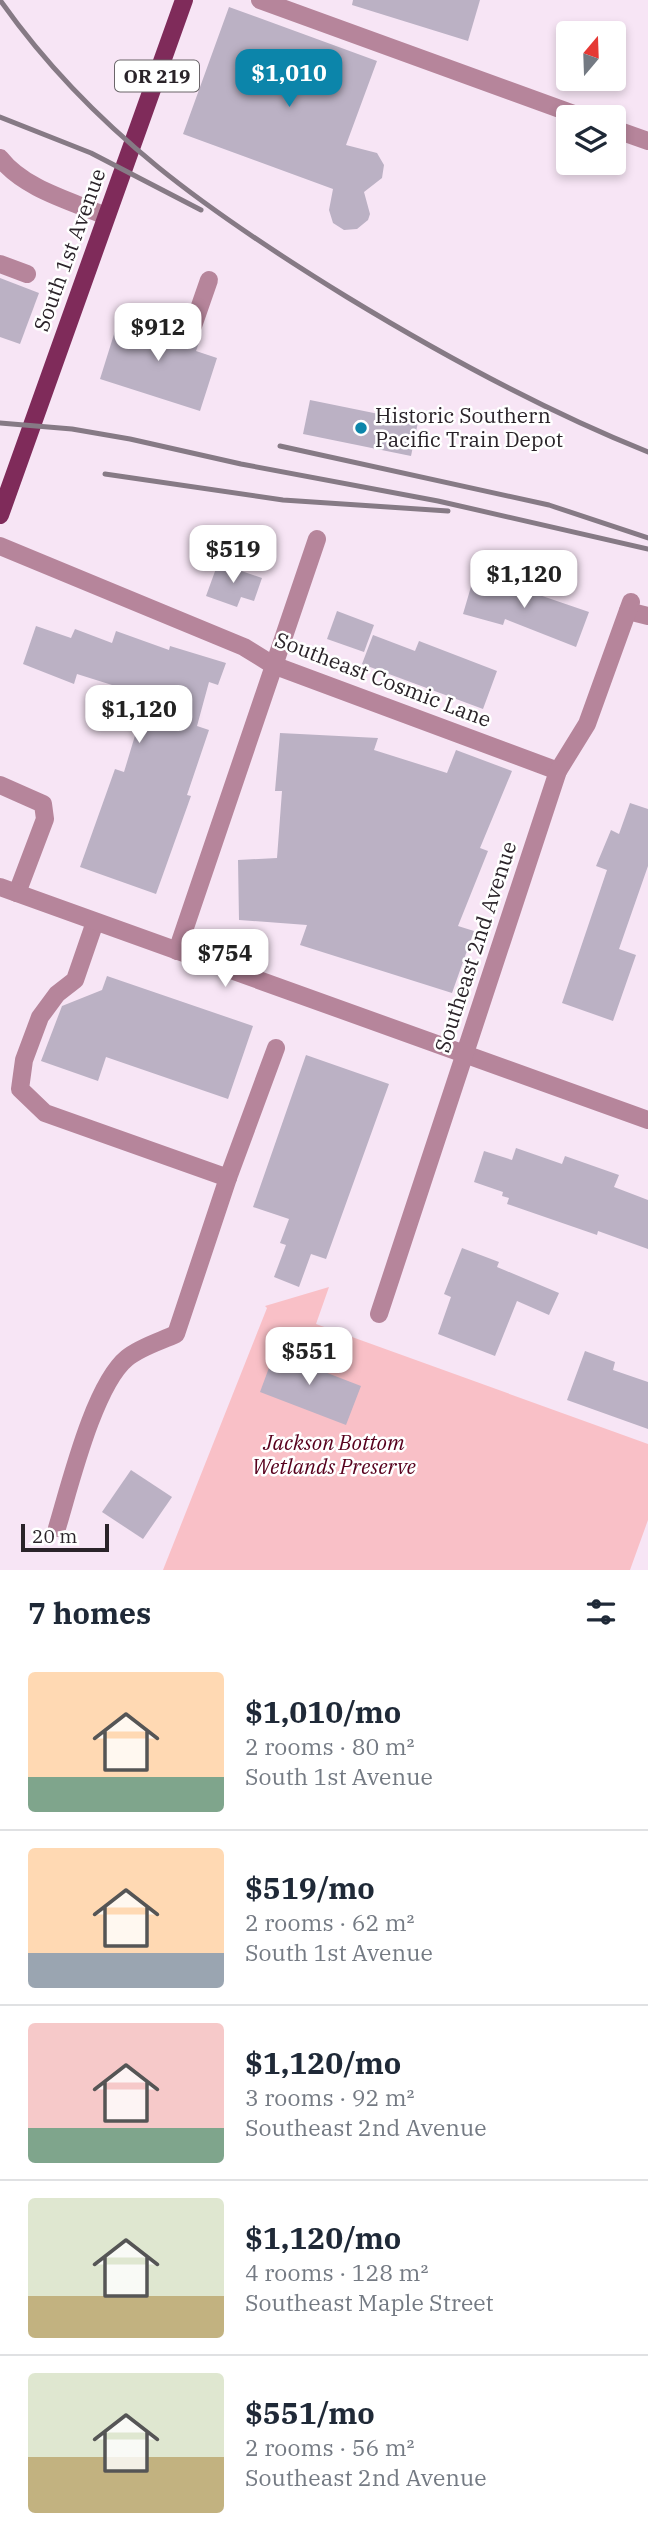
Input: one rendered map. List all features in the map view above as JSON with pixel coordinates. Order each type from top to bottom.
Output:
[{"type":"main road","name":"South 1st Avenue","points":[[0,515],[184,0]]},
{"type":"street","points":[[260,0],[556,108]]},
{"type":"street","points":[[626,133],[648,141]]},
{"type":"street","points":[[0,158],[29,182],[106,216]]},
{"type":"street","points":[[0,264],[27,274]]},
{"type":"street","points":[[193,326],[209,279]]},
{"type":"street","points":[[177,951],[317,539]]},
{"type":"street","name":"Southeast Cosmic Lane","points":[[0,546],[244,647],[273,665],[558,771]]},
{"type":"street","name":"Southeast 2nd Avenue","points":[[379,1314],[558,771],[587,724],[629,606],[648,616]]},
{"type":"street","points":[[0,785],[43,804],[45,819],[17,893]]},
{"type":"street","points":[[0,887],[648,1119]]},
{"type":"street","points":[[95,922],[75,980],[57,994],[40,1017],[24,1060],[20,1089],[45,1113],[228,1178]]},
{"type":"street","points":[[57,1528],[83,1445],[106,1387],[127,1358],[176,1334],[228,1178],[276,1048]]},
{"type":"green space","name":"Jackson Bottom Wetlands Preserve","points":[[329,1287],[316,1324],[648,1444],[648,1520],[630,1570],[163,1570],[267,1308],[265,1306]]},
{"type":"building","points":[[353,0],[480,0],[468,41],[352,5]]},
{"type":"building","points":[[229,7],[377,61],[346,145],[377,153],[384,165],[382,178],[364,192],[370,214],[368,220],[357,229],[344,230],[333,223],[329,210],[333,189],[183,134]]},
{"type":"building","points":[[0,278],[39,293],[20,344],[0,337]]},
{"type":"building","points":[[120,315],[200,340],[196,351],[217,358],[200,411],[100,379]]},
{"type":"building","name":"Historic Southern Pacific Train Depot","points":[[310,400],[418,422],[411,456],[303,434]]},
{"type":"building","points":[[218,563],[262,578],[254,601],[241,597],[237,607],[206,596]]},
{"type":"building","points":[[475,573],[589,612],[576,647],[505,619],[503,625],[463,614]]},
{"type":"building","points":[[337,611],[374,625],[364,652],[327,639]]},
{"type":"building","points":[[36,626],[71,638],[75,629],[112,643],[116,631],[169,650],[170,646],[226,663],[218,685],[209,682],[197,726],[209,730],[187,795],[191,796],[156,894],[80,867],[115,769],[124,772],[147,696],[77,674],[74,684],[23,664]]},
{"type":"building","points":[[373,635],[415,651],[419,641],[497,671],[483,709],[362,664]]},
{"type":"building","points":[[280,733],[378,738],[374,750],[447,773],[456,750],[512,771],[480,848],[488,851],[458,926],[474,931],[452,993],[300,945],[307,925],[239,920],[238,860],[277,858],[282,791],[275,791]]},
{"type":"building","points":[[630,803],[648,809],[648,866],[619,949],[636,955],[613,1021],[562,1003],[607,870],[596,866],[611,830],[619,834]]},
{"type":"building","points":[[107,976],[253,1026],[228,1099],[106,1057],[98,1081],[41,1061],[62,1006],[102,990]]},
{"type":"building","points":[[306,1055],[389,1084],[326,1259],[311,1254],[299,1287],[274,1277],[286,1245],[280,1243],[289,1219],[253,1207]]},
{"type":"building","points":[[516,1148],[562,1164],[565,1156],[619,1175],[614,1187],[648,1200],[648,1249],[598,1231],[597,1235],[507,1204],[509,1198],[502,1196],[503,1192],[474,1182],[484,1151],[512,1160]]},
{"type":"building","points":[[462,1248],[499,1262],[497,1267],[559,1293],[549,1315],[517,1301],[495,1356],[438,1334],[451,1297],[444,1294]]},
{"type":"building","points":[[277,1346],[306,1358],[304,1364],[361,1386],[346,1425],[260,1392]]},
{"type":"building","points":[[585,1351],[615,1362],[613,1370],[648,1382],[648,1429],[567,1400]]},
{"type":"building","points":[[131,1470],[172,1497],[143,1539],[102,1512]]},
{"type":"railway","points":[[0,0],[74,90],[115,130],[158,167],[249,234],[347,297],[457,361],[532,400],[648,452]]},
{"type":"railway","points":[[0,117],[91,153],[201,210]]},
{"type":"railway","points":[[0,423],[72,429],[130,439],[241,464],[438,501],[648,549]]},
{"type":"railway","points":[[280,446],[549,505],[648,538]]},
{"type":"railway","points":[[105,474],[283,500],[448,511]]},
{"type":"place","name":"Historic Southern Pacific Train Depot","points":[[361,428]]}]
